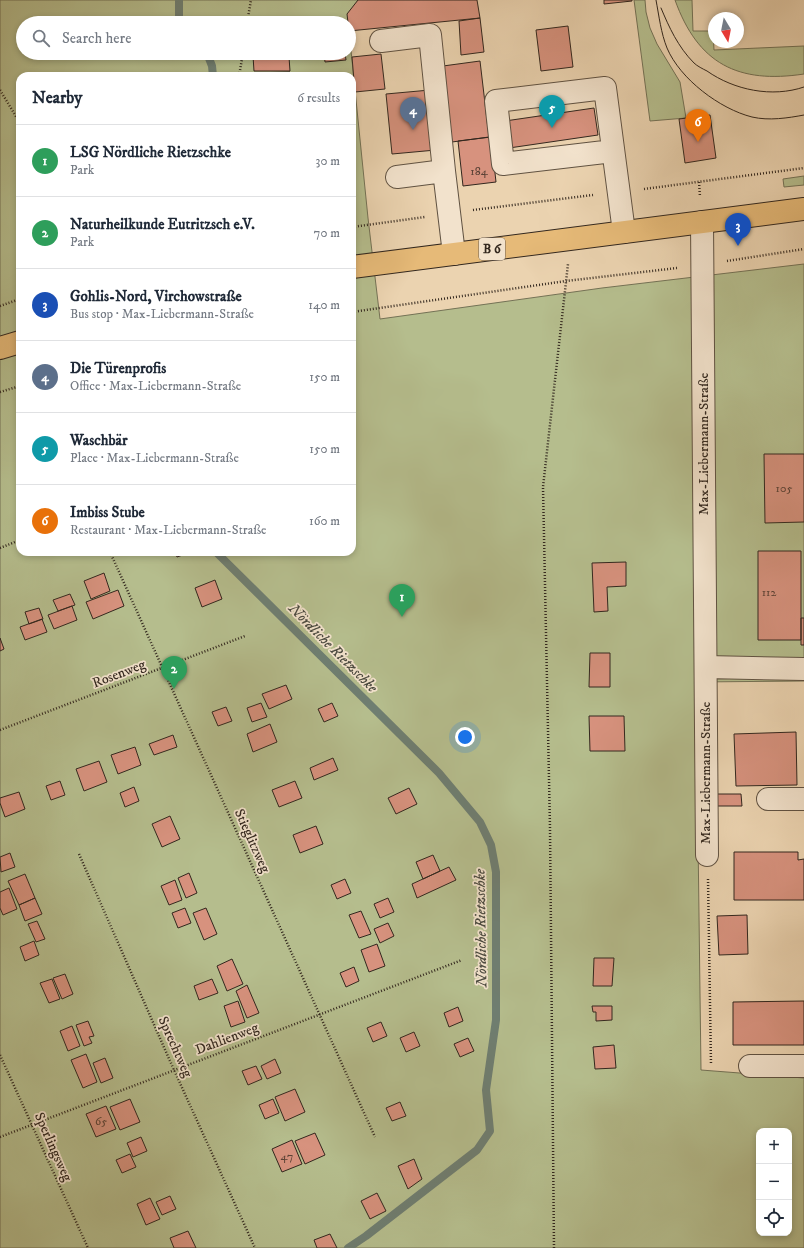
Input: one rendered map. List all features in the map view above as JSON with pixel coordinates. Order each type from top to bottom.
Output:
[{"type":"main road","name":"B 6","points":[[356,266],[804,209]]},
{"type":"main road","points":[[0,348],[16,343]]},
{"type":"street","points":[[381,41],[430,36],[454,254]]},
{"type":"street","points":[[613,151],[504,164],[496,101],[605,88],[624,232]]},
{"type":"street","points":[[397,177],[444,171]]},
{"type":"street","name":"Max-Liebermann-Straße","points":[[702,222],[704,265],[707,855]]},
{"type":"street","points":[[706,667],[804,669]]},
{"type":"street","points":[[768,799],[804,799]]},
{"type":"street","points":[[750,1066],[804,1066]]},
{"type":"path","points":[[248,16],[251,0]]},
{"type":"path","points":[[240,72],[241,60]]},
{"type":"path","points":[[0,90],[16,116]]},
{"type":"path","points":[[356,226],[449,213],[804,168]]},
{"type":"path","points":[[554,1248],[550,828],[543,487],[570,239]]},
{"type":"path","points":[[356,311],[566,281],[704,265],[804,248]]},
{"type":"path","points":[[0,306],[16,300]]},
{"type":"path","points":[[0,392],[16,387]]},
{"type":"path","points":[[0,548],[16,542]]},
{"type":"path","name":"Stieglitzweg","points":[[112,556],[376,1137]]},
{"type":"path","name":"Rosenweg","points":[[0,730],[245,636]]},
{"type":"path","name":"Sprechtweg","points":[[79,854],[174,1070],[255,1248]]},
{"type":"path","points":[[707,855],[711,1065]]},
{"type":"path","name":"Dahlienweg","points":[[0,1137],[462,960]]},
{"type":"path","name":"Sperlingsweg","points":[[0,1055],[88,1248]]},
{"type":"green space","points":[[0,0],[358,0],[351,16],[16,16],[16,60],[352,60],[353,72],[16,72],[16,556],[356,556],[356,100],[380,319],[602,288],[804,264],[804,681],[696,682],[701,1070],[804,1078],[804,1248],[0,1248]]},
{"type":"green space","points":[[634,0],[645,0],[650,28],[657,44],[680,82],[686,118],[650,121]]},
{"type":"green space","points":[[675,0],[692,0],[693,31],[708,31],[708,48],[714,48],[714,50],[804,46],[804,74],[759,76],[740,72],[723,65],[709,54],[696,40],[684,22]]},
{"type":"green space","points":[[804,176],[804,185],[784,187],[783,179]]},
{"type":"building","points":[[358,0],[477,0],[480,18],[356,30],[356,16],[347,16],[347,14]]},
{"type":"building","points":[[604,0],[632,0],[632,1],[604,4]]},
{"type":"building","points":[[480,18],[484,52],[461,55],[459,21]]},
{"type":"building","points":[[568,26],[573,67],[541,71],[536,30]]},
{"type":"building","points":[[381,54],[385,89],[356,92],[356,72],[353,72],[352,60],[356,60],[356,57]]},
{"type":"building","points":[[253,60],[289,60],[290,71],[254,71]]},
{"type":"building","points":[[325,60],[346,60],[325,62]]},
{"type":"building","points":[[480,61],[489,137],[452,142],[443,66]]},
{"type":"building","points":[[430,90],[436,150],[392,154],[386,94]]},
{"type":"building","points":[[594,108],[598,135],[509,148],[505,121]]},
{"type":"building","points":[[710,115],[716,158],[685,163],[679,119]]},
{"type":"building","points":[[491,137],[496,182],[463,186],[458,141]]},
{"type":"building","points":[[764,454],[804,454],[804,522],[765,523]]},
{"type":"building","points":[[758,551],[801,551],[801,640],[758,640]]},
{"type":"building","points":[[626,562],[626,586],[607,587],[608,611],[594,612],[592,563]]},
{"type":"building","points":[[104,573],[110,591],[91,599],[84,581]]},
{"type":"building","points":[[215,580],[222,599],[202,607],[195,588]]},
{"type":"building","points":[[118,590],[124,606],[93,619],[86,602]]},
{"type":"building","points":[[70,594],[75,605],[58,611],[53,600]]},
{"type":"building","points":[[72,606],[77,620],[54,629],[48,615]]},
{"type":"building","points":[[39,608],[43,619],[29,624],[25,612]]},
{"type":"building","points":[[801,618],[804,618],[804,645],[801,645]]},
{"type":"building","points":[[42,619],[47,632],[25,640],[20,627]]},
{"type":"building","points":[[0,638],[4,649],[0,651]]},
{"type":"building","points":[[590,653],[610,653],[610,687],[589,687]]},
{"type":"building","points":[[286,685],[292,699],[269,709],[262,694]]},
{"type":"building","points":[[261,703],[267,717],[252,722],[247,708]]},
{"type":"building","points":[[332,703],[338,716],[324,722],[318,709]]},
{"type":"building","points":[[226,707],[232,721],[218,726],[212,712]]},
{"type":"building","points":[[589,716],[624,716],[625,751],[590,751]]},
{"type":"building","points":[[270,724],[277,742],[253,752],[247,734]]},
{"type":"building","points":[[796,732],[797,785],[736,786],[734,734]]},
{"type":"building","points":[[173,735],[177,747],[154,755],[149,744]]},
{"type":"building","points":[[135,747],[141,765],[118,774],[111,755]]},
{"type":"building","points":[[333,758],[338,770],[314,780],[310,768]]},
{"type":"building","points":[[99,761],[107,782],[84,791],[76,769]]},
{"type":"building","points":[[60,781],[65,795],[51,800],[46,786]]},
{"type":"building","points":[[295,781],[302,798],[279,807],[272,790]]},
{"type":"building","points":[[134,787],[139,801],[125,807],[120,793]]},
{"type":"building","points":[[409,788],[417,804],[396,814],[388,798]]},
{"type":"building","points":[[19,792],[25,809],[5,817],[0,803],[0,798]]},
{"type":"building","points":[[717,794],[741,794],[742,806],[717,806]]},
{"type":"building","points":[[170,816],[180,839],[162,847],[152,824]]},
{"type":"building","points":[[316,826],[323,844],[300,853],[293,835]]},
{"type":"building","points":[[734,852],[798,852],[798,860],[804,859],[804,900],[734,900]]},
{"type":"building","points":[[10,853],[15,867],[1,872],[0,857]]},
{"type":"building","points":[[433,855],[440,871],[423,879],[416,862]]},
{"type":"building","points":[[449,867],[456,880],[417,898],[412,884]]},
{"type":"building","points":[[189,873],[197,893],[186,898],[178,878]]},
{"type":"building","points":[[25,874],[35,898],[19,905],[8,881]]},
{"type":"building","points":[[345,879],[351,893],[337,899],[331,885]]},
{"type":"building","points":[[175,880],[182,900],[169,905],[161,886]]},
{"type":"building","points":[[9,888],[17,909],[3,915],[0,908],[0,892]]},
{"type":"building","points":[[35,898],[42,914],[25,921],[19,905]]},
{"type":"building","points":[[388,898],[394,912],[380,918],[374,904]]},
{"type":"building","points":[[185,908],[191,923],[178,928],[172,913]]},
{"type":"building","points":[[206,908],[217,934],[204,940],[193,913]]},
{"type":"building","points":[[361,911],[371,934],[359,938],[349,915]]},
{"type":"building","points":[[747,915],[748,954],[719,955],[717,916]]},
{"type":"building","points":[[37,921],[45,939],[36,942],[28,924]]},
{"type":"building","points":[[388,923],[394,936],[380,943],[374,929]]},
{"type":"building","points":[[34,941],[39,955],[25,961],[20,947]]},
{"type":"building","points":[[377,944],[385,966],[369,972],[361,950]]},
{"type":"building","points":[[594,958],[614,958],[612,986],[593,986]]},
{"type":"building","points":[[232,959],[243,984],[227,991],[217,966]]},
{"type":"building","points":[[354,967],[359,981],[346,987],[340,973]]},
{"type":"building","points":[[65,974],[73,994],[62,999],[53,978]]},
{"type":"building","points":[[52,979],[60,999],[49,1003],[40,983]]},
{"type":"building","points":[[212,979],[218,993],[199,1000],[194,986]]},
{"type":"building","points":[[247,985],[259,1013],[247,1018],[236,991]]},
{"type":"building","points":[[238,1001],[245,1022],[231,1027],[224,1006]]},
{"type":"building","points":[[804,1001],[804,1045],[733,1045],[733,1002]]},
{"type":"building","points":[[592,1006],[612,1006],[612,1020],[596,1021],[596,1012],[593,1012]]},
{"type":"building","points":[[458,1007],[463,1021],[449,1027],[444,1013]]},
{"type":"building","points":[[88,1021],[94,1036],[89,1037],[92,1043],[84,1046],[76,1025]]},
{"type":"building","points":[[381,1022],[387,1036],[373,1042],[367,1028]]},
{"type":"building","points":[[72,1026],[80,1046],[68,1051],[60,1031]]},
{"type":"building","points":[[414,1032],[420,1046],[406,1052],[400,1038]]},
{"type":"building","points":[[468,1038],[474,1051],[460,1057],[454,1044]]},
{"type":"building","points":[[614,1045],[616,1068],[595,1069],[593,1047]]},
{"type":"building","points":[[86,1054],[97,1082],[83,1088],[71,1060]]},
{"type":"building","points":[[105,1058],[113,1078],[101,1083],[93,1063]]},
{"type":"building","points":[[275,1059],[281,1073],[267,1079],[261,1066]]},
{"type":"building","points":[[256,1066],[262,1079],[248,1085],[242,1071]]},
{"type":"building","points":[[295,1089],[305,1112],[285,1121],[275,1097]]},
{"type":"building","points":[[130,1099],[140,1122],[120,1130],[110,1107]]},
{"type":"building","points":[[273,1099],[279,1113],[265,1119],[259,1105]]},
{"type":"building","points":[[400,1102],[406,1116],[392,1121],[386,1108]]},
{"type":"building","points":[[106,1106],[116,1129],[96,1137],[86,1114]]},
{"type":"building","points":[[315,1133],[325,1155],[305,1164],[295,1141]]},
{"type":"building","points":[[141,1137],[147,1151],[133,1157],[127,1143]]},
{"type":"building","points":[[292,1140],[302,1164],[282,1172],[272,1149]]},
{"type":"building","points":[[130,1154],[136,1167],[122,1173],[116,1160]]},
{"type":"building","points":[[414,1159],[422,1179],[408,1189],[398,1166]]},
{"type":"building","points":[[377,1193],[386,1211],[370,1219],[361,1201]]},
{"type":"building","points":[[170,1196],[176,1209],[162,1215],[156,1202]]},
{"type":"building","points":[[150,1198],[160,1219],[146,1225],[137,1204]]},
{"type":"building","points":[[188,1231],[196,1248],[174,1248],[170,1238]]},
{"type":"building","points":[[330,1234],[337,1248],[317,1248],[314,1240]]},
{"type":"waterway","name":"Nördliche Rietzschke","points":[[179,0],[179,16]]},
{"type":"waterway","name":"Nördliche Rietzschke","points":[[210,60],[213,72]]},
{"type":"waterway","name":"Nördliche Rietzschke","points":[[220,556],[439,773],[480,822],[491,845],[496,872],[496,1020],[486,1090],[490,1131],[477,1150],[366,1236],[348,1248]]},
{"type":"tram line","points":[[656,0],[665,42],[673,60],[681,71],[702,91],[727,107],[752,117],[772,119],[804,115]]},
{"type":"tram line","points":[[661,8],[674,37],[688,57],[694,63],[718,78],[741,87],[766,92],[779,92],[804,87]]},
{"type":"place","name":"Waschbär","points":[[552,128]]},
{"type":"place","name":"Die Türenprofis","points":[[413,130]]},
{"type":"place","name":"Imbiss Stube","points":[[698,142]]},
{"type":"place","name":"Gohlis-Nord, Virchowstraße","points":[[738,246]]},
{"type":"place","name":"LSG Nördliche Rietzschke","points":[[402,617]]},
{"type":"place","name":"Naturheilkunde Eutritzsch e.V.","points":[[174,689]]}]
